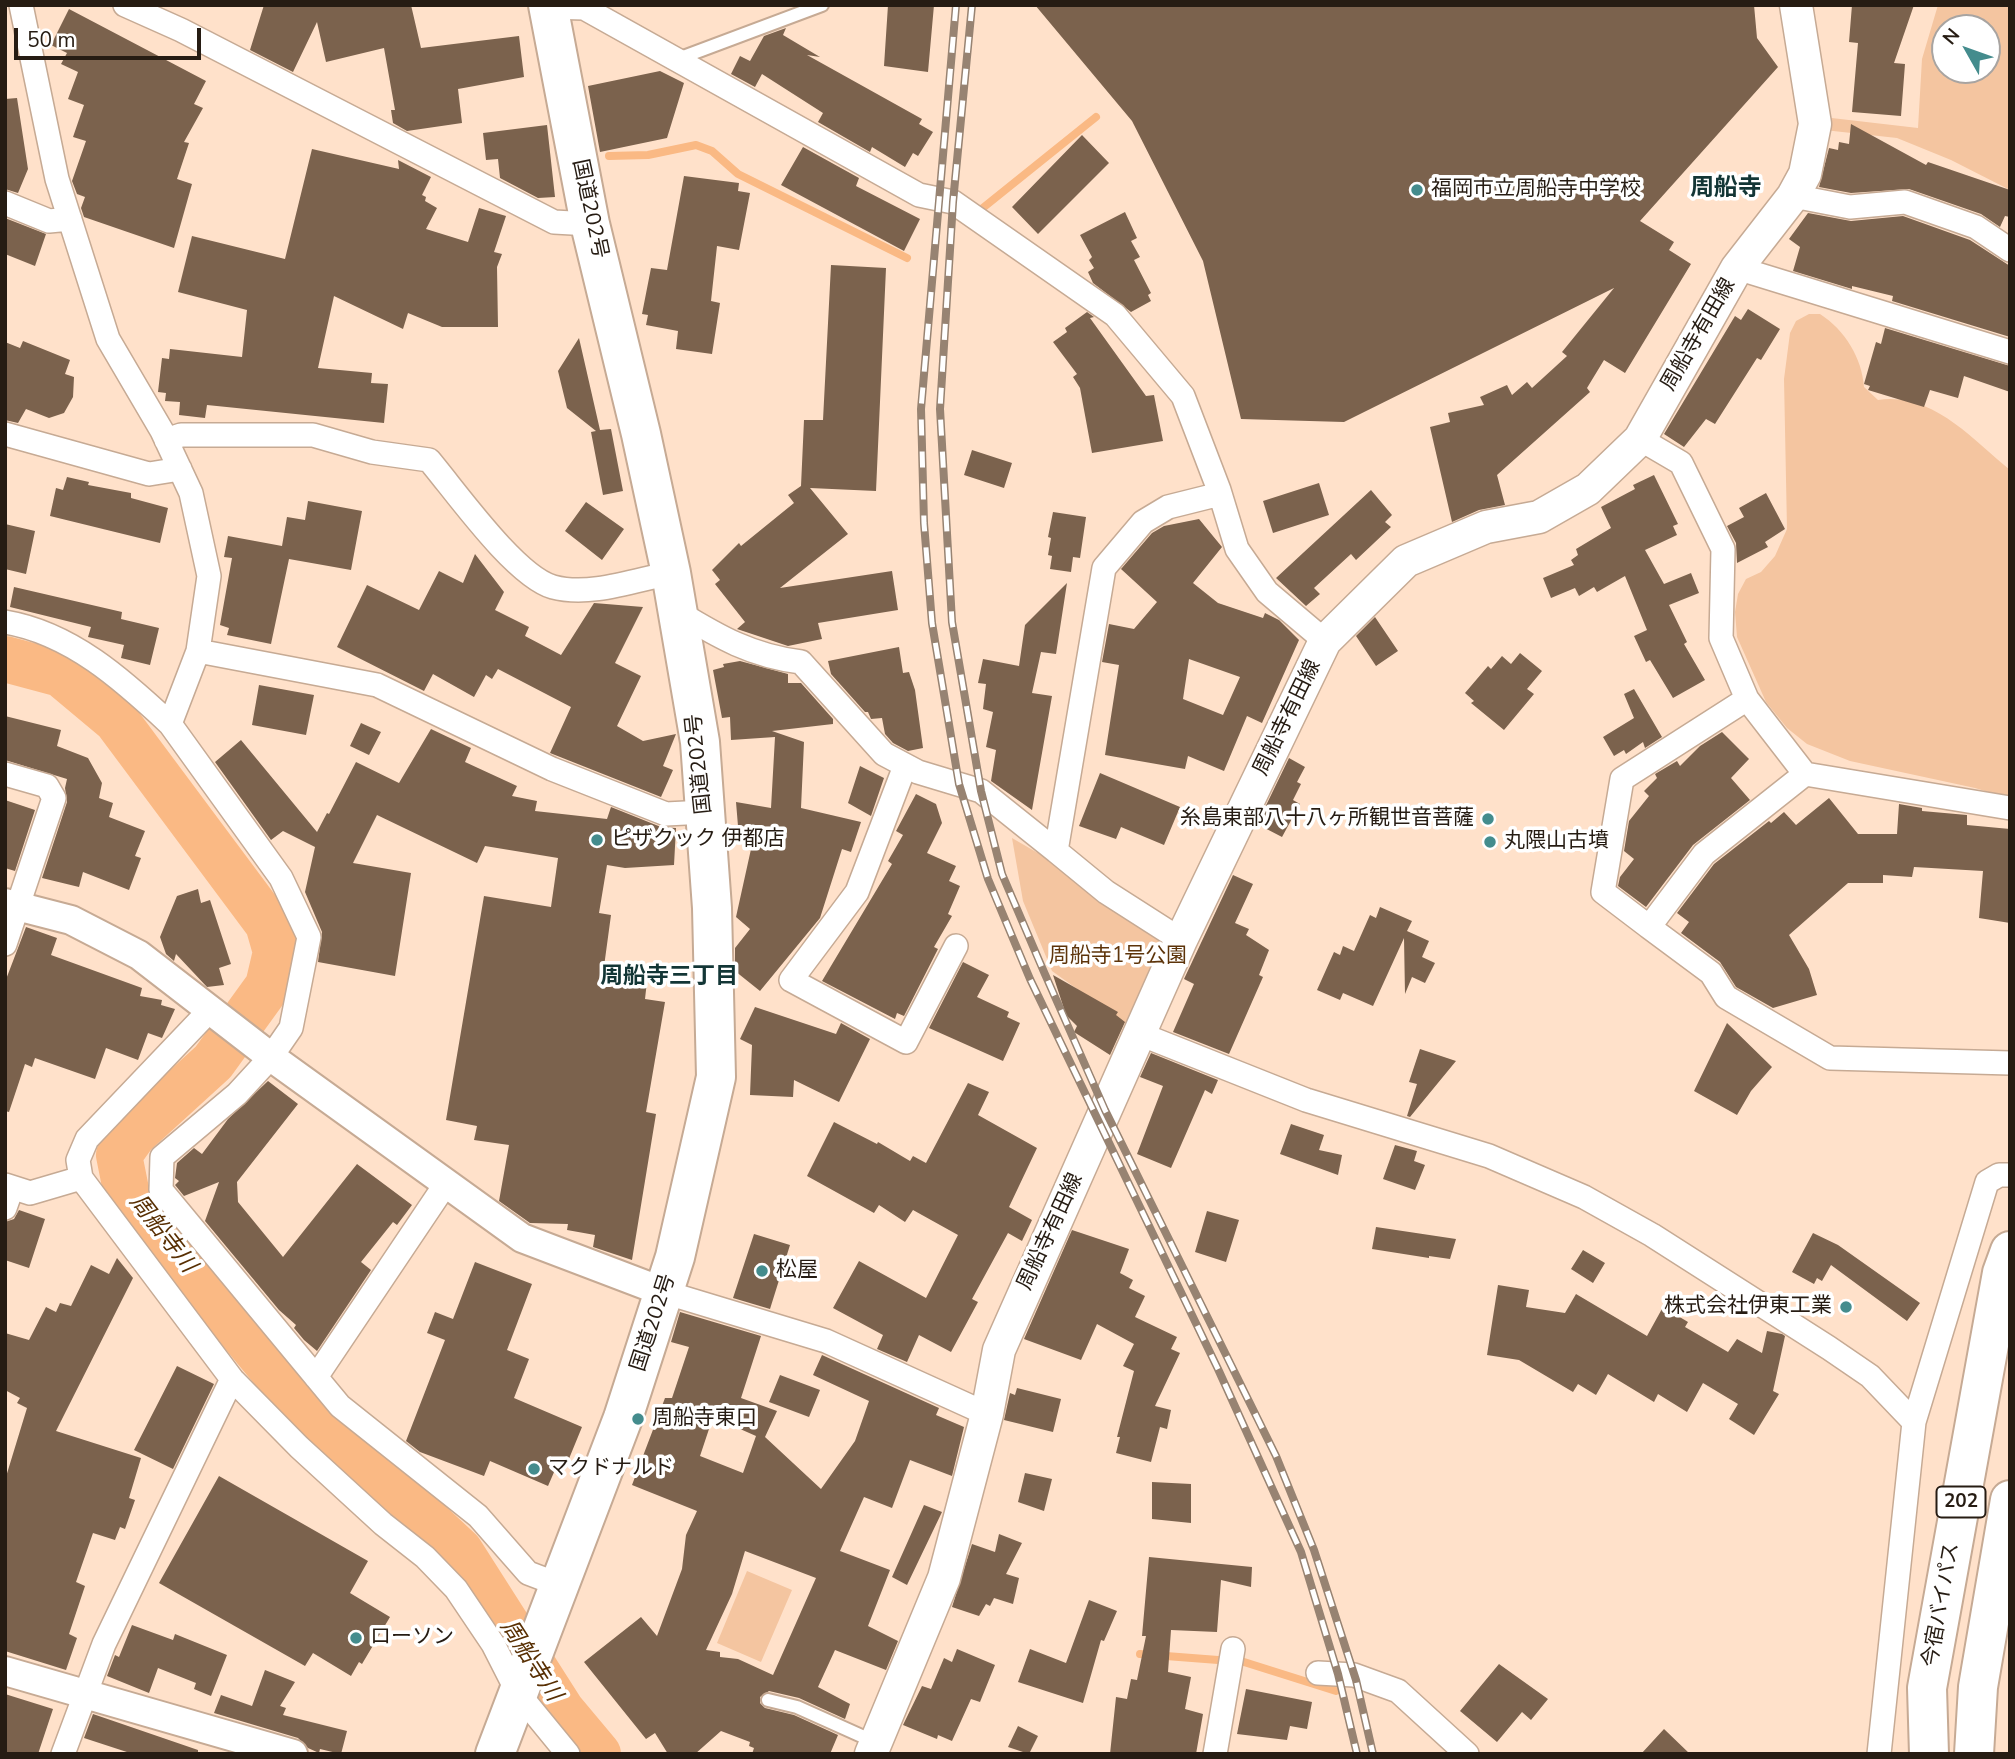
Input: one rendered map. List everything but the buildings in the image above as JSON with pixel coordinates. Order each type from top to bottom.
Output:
[{"type":"highway","name":"国道202号","points":[[495,1754],[551,1599],[623,1418],[675,1257],[716,1077],[712,908],[700,742],[671,573],[641,434],[590,223],[548,6]]},
{"type":"highway","name":"今宿バイパス","points":[[1929,1754],[1927,1688],[2003,1273],[2010,1251]]},
{"type":"highway","points":[[1974,1754],[1978,1686],[2010,1500]]},
{"type":"main road","name":"周船寺有田線","points":[[874,1748],[944,1578],[988,1414],[999,1350],[1181,940],[1325,641],[1406,561],[1486,527],[1539,517],[1588,489],[1640,439],[1737,268],[1793,196],[1804,174],[1815,124],[1796,5]]},
{"type":"street","points":[[21,5],[57,179],[108,339],[166,440],[191,493],[209,576],[198,651],[170,724]]},
{"type":"street","points":[[125,5],[181,30],[554,222],[590,223]]},
{"type":"street","points":[[548,6],[584,8],[674,61],[919,195],[953,202],[1115,315],[1183,396],[1220,494],[1237,549],[1267,592],[1325,641]]},
{"type":"street","points":[[1793,196],[1850,207],[1905,202],[1976,226],[2010,250]]},
{"type":"street","points":[[5,203],[50,221],[70,219]]},
{"type":"street","points":[[1737,268],[2010,352]]},
{"type":"street","points":[[5,434],[149,474],[180,469]]},
{"type":"street","points":[[166,440],[181,435],[313,435],[372,452],[429,460],[519,566],[552,587],[589,589],[671,573]]},
{"type":"street","points":[[1640,439],[1681,463],[1723,549],[1721,638],[1746,699],[1805,774],[2010,808]]},
{"type":"street","points":[[1056,851],[1104,568],[1143,522],[1168,507],[1220,494]]},
{"type":"street","points":[[678,612],[722,639],[767,658],[801,662],[884,754],[905,766],[981,790],[1106,892],[1181,940]]},
{"type":"street","points":[[5,622],[52,637],[87,655],[128,685],[170,724],[281,878],[309,937],[291,1028],[271,1057],[237,1094],[162,1157],[161,1190],[340,1406],[478,1516],[551,1599]]},
{"type":"street","points":[[198,651],[377,685],[552,769],[666,814],[705,812]]},
{"type":"street","points":[[1746,699],[1622,779],[1603,892],[1711,973],[1726,997],[1830,1058],[2010,1063]]},
{"type":"street","points":[[905,766],[858,892],[791,980],[906,1042],[956,946]]},
{"type":"street","points":[[5,774],[47,786],[54,798],[11,904],[5,944]]},
{"type":"street","points":[[1649,927],[1704,854],[1805,774]]},
{"type":"street","points":[[11,904],[71,920],[139,955],[271,1057],[522,1238],[664,1292],[826,1341],[988,1414]]},
{"type":"street","points":[[210,1010],[88,1139],[78,1160],[82,1178],[232,1379],[299,1447],[383,1524],[425,1557],[456,1589],[522,1681],[568,1754]]},
{"type":"street","points":[[1140,1034],[1306,1100],[1489,1156],[1584,1197],[1653,1235],[1829,1348],[1870,1376],[1914,1422]]},
{"type":"street","points":[[1879,1754],[1914,1422],[1987,1182],[1999,1175],[2010,1175]]},
{"type":"street","points":[[7,1194],[30,1193],[82,1178]]},
{"type":"street","points":[[316,1377],[445,1185]]},
{"type":"street","points":[[63,1754],[104,1644],[232,1379]]},
{"type":"street","points":[[1215,1754],[1231,1658]]},
{"type":"street","points":[[5,1671],[293,1754]]},
{"type":"street","points":[[1318,1673],[1354,1675],[1398,1691],[1467,1754]]},
{"type":"lane","points":[[674,61],[822,5]]},
{"type":"lane","points":[[768,1700],[797,1707],[874,1748]]},
{"type":"green space","points":[[1938,5],[2010,5],[2010,190],[1951,160],[1897,138],[1824,130],[1823,117],[1918,128],[1922,59],[1931,29],[1931,84],[2001,84],[2001,14],[1935,14]]},
{"type":"green space","points":[[1809,314],[1820,314],[1844,336],[1856,355],[1864,387],[1878,400],[1898,399],[1933,410],[1950,420],[2010,470],[2010,804],[1998,795],[1975,788],[1850,761],[1807,744],[1787,728],[1766,702],[1737,637],[1735,612],[1738,594],[1746,579],[1761,572],[1775,556],[1787,529],[1784,379],[1790,333],[1796,321]]},
{"type":"green space","name":"周船寺1号公園","points":[[1012,838],[1150,918],[1181,940],[1140,1034],[1052,971],[1023,901]]},
{"type":"green space","points":[[747,1571],[792,1590],[761,1662],[717,1643]]},
{"type":"waterway","points":[[979,211],[1096,117]]},
{"type":"waterway","points":[[609,156],[648,155],[696,145],[712,151],[738,174],[907,258]]},
{"type":"waterway","name":"周船寺川","points":[[5,659],[61,674],[116,720],[268,924],[276,952],[268,986],[213,1062],[134,1134],[119,1155],[127,1195],[296,1398],[460,1551],[562,1711],[598,1754]]},
{"type":"waterway","points":[[1140,1654],[1244,1662],[1336,1691]]},
{"type":"railway","points":[[956,5],[921,409],[924,523],[932,623],[959,784],[988,879],[1030,979],[1218,1369],[1301,1552],[1338,1674],[1357,1754]]},
{"type":"railway","points":[[972,5],[953,202],[940,409],[952,622],[981,791],[1002,874],[1105,1110],[1276,1456],[1314,1550],[1356,1680],[1373,1754]]},
{"type":"place","name":"福岡市立周船寺中学校","points":[[1417,190]]},
{"type":"place","name":"糸島東部八十八ヶ所観世音菩薩","points":[[1488,819]]},
{"type":"place","name":"ピザクック 伊都店","points":[[597,840]]},
{"type":"place","name":"丸隈山古墳","points":[[1490,842]]},
{"type":"place","name":"松屋","points":[[762,1271]]},
{"type":"place","name":"株式会社伊東工業","points":[[1846,1307]]},
{"type":"place","name":"周船寺東口","points":[[638,1419]]},
{"type":"place","name":"マクドナルド","points":[[534,1469]]},
{"type":"place","name":"ローソン","points":[[356,1638]]},
{"type":"district","name":"周船寺","points":[[1726,189]]},
{"type":"district","name":"周船寺三丁目","points":[[669,977]]}]
